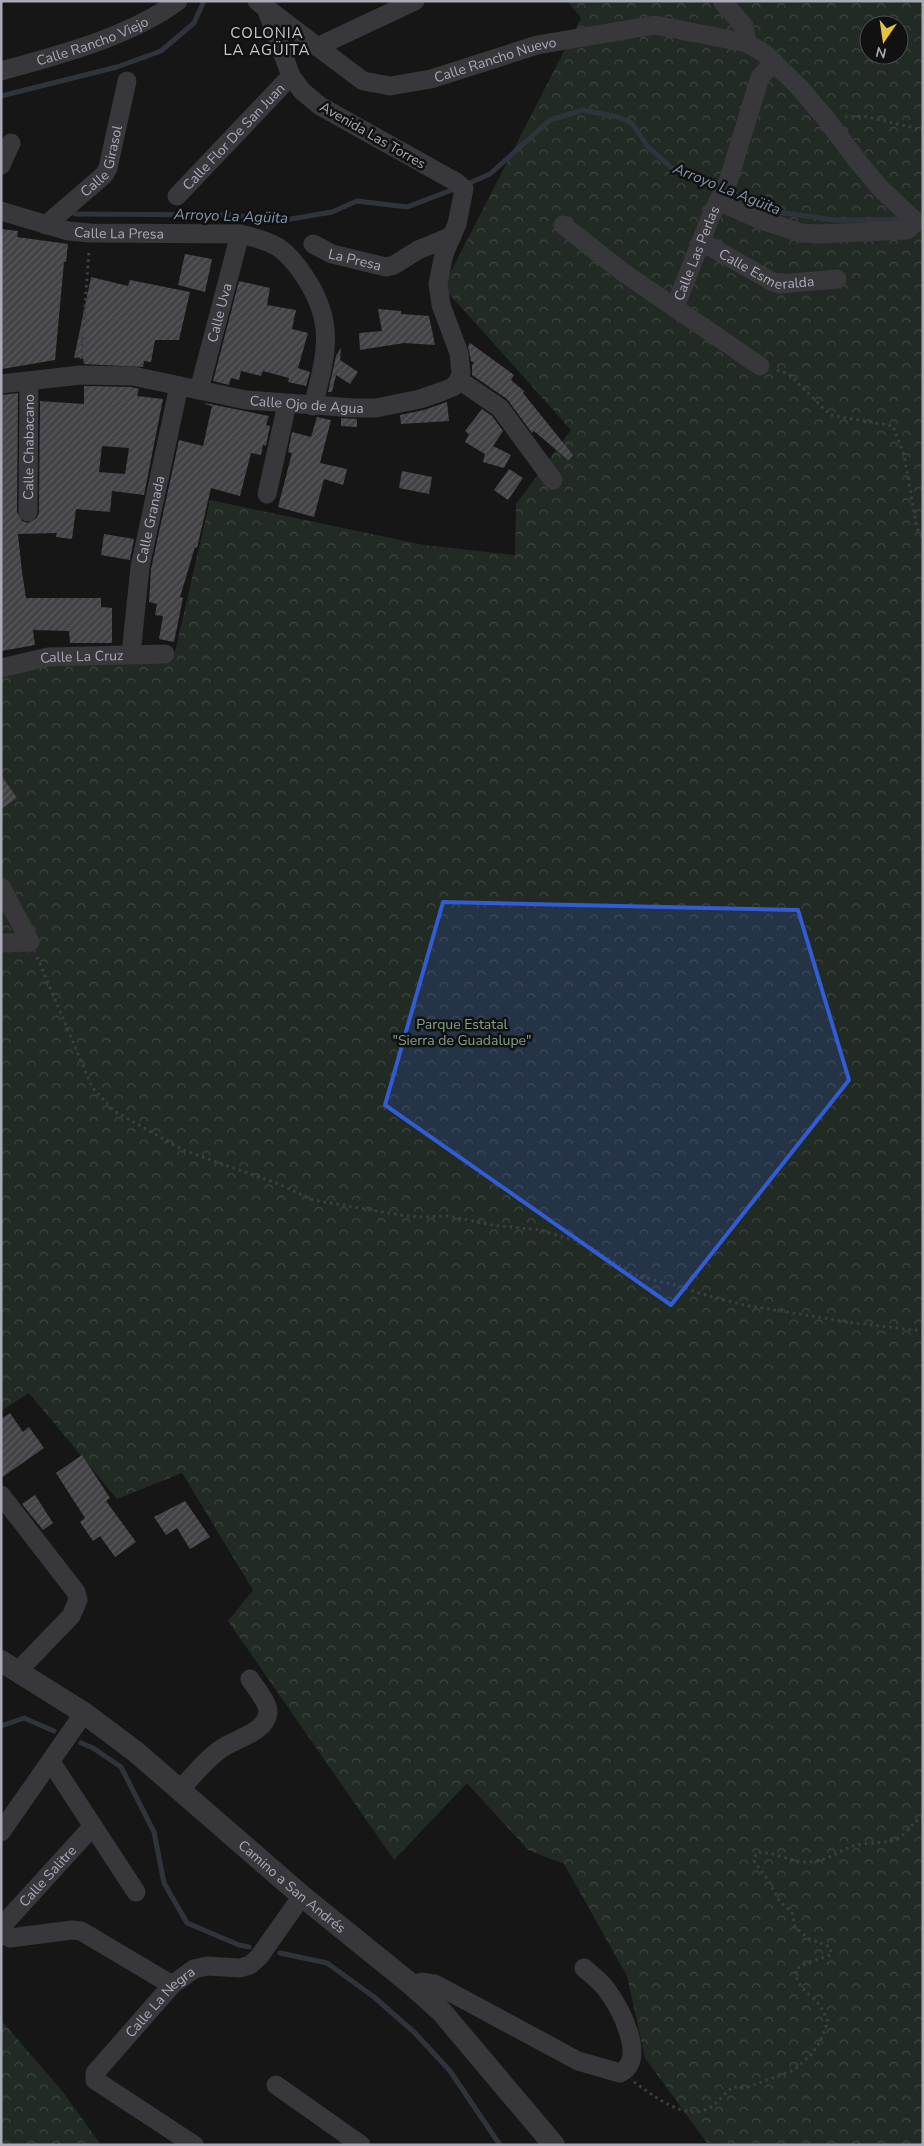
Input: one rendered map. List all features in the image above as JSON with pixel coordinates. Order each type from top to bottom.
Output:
[{"type":"street","name":"Calle Rancho Viejo","points":[[1,71],[108,37],[164,12],[178,1]]},
{"type":"street","points":[[317,47],[415,1]]},
{"type":"street","points":[[718,202],[761,220],[801,233],[907,230],[914,224],[913,219],[880,188],[825,117],[774,62],[758,48],[747,43],[744,26],[722,1]]},
{"type":"street","name":"Calle Rancho Nuevo","points":[[265,3],[317,47],[363,81],[390,86],[431,79],[537,45],[655,25],[747,43]]},
{"type":"street","name":"Avenida Las Torres","points":[[265,3],[291,76],[302,91],[320,106],[462,187],[464,193],[463,202],[452,236]]},
{"type":"street","name":"Calle Las Perlas","points":[[675,307],[729,179],[760,77],[774,62]]},
{"type":"street","name":"Calle Flor De San Juan","points":[[178,196],[291,76]]},
{"type":"street","name":"Calle Girasol","points":[[46,225],[104,175],[108,168],[127,81]]},
{"type":"street","points":[[1,166],[11,143]]},
{"type":"street","name":"Calle La Presa","points":[[1,211],[68,231],[90,233],[240,234],[263,239],[288,253],[313,289],[321,305],[325,330],[324,361],[313,406]]},
{"type":"street","points":[[564,225],[624,273],[760,366]]},
{"type":"street","name":"Calle Uva","points":[[199,390],[240,234]]},
{"type":"street","points":[[452,236],[444,254],[438,284],[441,305],[461,364],[459,380],[500,408],[553,480]]},
{"type":"street","name":"La Presa","points":[[313,244],[332,254],[386,267],[394,265],[418,250],[452,236]]},
{"type":"street","name":"Calle Esmeralda","points":[[702,242],[772,282],[780,284],[837,279]]},
{"type":"street","name":"Calle Ojo de Agua","points":[[1,384],[105,374],[132,376],[246,400],[313,406],[376,408],[420,399],[453,387],[459,380]]},
{"type":"street","name":"Calle Chabacano","points":[[28,512],[29,381]]},
{"type":"street","name":"Calle Granada","points":[[131,654],[140,567],[179,386]]},
{"type":"street","points":[[267,494],[287,404]]},
{"type":"street","name":"Calle La Cruz","points":[[1,668],[48,657],[165,654]]},
{"type":"street","points":[[1,887],[30,942],[1,942]]},
{"type":"street","points":[[1,1495],[76,1592],[78,1600],[70,1616],[9,1666]]},
{"type":"street","name":"Camino a San Andrés","points":[[9,1666],[84,1713],[136,1752],[302,1896],[412,1985],[441,2011],[554,2145]]},
{"type":"street","points":[[179,1790],[222,1748],[252,1733],[264,1722],[268,1714],[268,1708],[250,1679]]},
{"type":"street","points":[[1,1832],[84,1713]]},
{"type":"street","points":[[50,1762],[136,1892]]},
{"type":"street","name":"Calle Salitre","points":[[2,1934],[1,1928],[4,1922],[93,1826]]},
{"type":"street","name":"Calle La Negra","points":[[194,2145],[98,2082],[95,2077],[97,2069],[172,1984],[194,1969],[207,1966],[240,1968],[250,1965],[259,1956],[302,1896]]},
{"type":"street","points":[[2,1934],[10,1938],[20,1938],[72,1930],[81,1931],[172,1984]]},
{"type":"street","points":[[412,1985],[423,1982],[435,1984],[578,2061],[620,2073],[628,2069],[632,2062],[626,2024],[606,1988],[584,1968]]},
{"type":"street","points":[[276,2085],[361,2145]]},
{"type":"path","points":[[825,117],[863,116],[923,130]]},
{"type":"path","points":[[80,375],[90,233]]},
{"type":"path","points":[[760,366],[789,374],[830,415],[893,426],[904,454],[917,528],[923,539]]},
{"type":"path","points":[[30,942],[92,1087],[114,1111],[183,1150],[276,1183],[313,1200],[400,1215],[449,1216],[492,1225],[540,1230],[589,1247],[640,1277],[679,1286],[702,1294],[744,1304],[854,1323],[923,1331]]},
{"type":"path","points":[[620,2073],[662,2100],[682,2110],[689,2111],[704,2110],[711,2107],[733,2087],[745,2088],[787,2073],[800,2066],[820,2042],[828,2021],[821,2007],[799,1984],[795,1977],[796,1969],[831,1954],[830,1947],[808,1938],[795,1928],[792,1912],[780,1902],[768,1880],[754,1861],[756,1853],[764,1852],[800,1861],[815,1862],[830,1858],[858,1844],[895,1840],[902,1837],[917,1819],[923,1817]]},
{"type":"highlighted area","points":[[443,902],[798,910],[849,1080],[671,1305],[385,1105]]},
{"type":"green space","name":"Parque Estatal \"Sierra de Guadalupe\"","points":[[567,1],[923,1],[923,2145],[707,2143],[645,2058],[627,1976],[564,1864],[528,1850],[467,1783],[394,1860],[228,1621],[253,1590],[182,1473],[117,1499],[29,1393],[1,1411],[1,672],[37,663],[174,656],[210,500],[424,545],[515,555],[516,504],[571,430],[443,287],[581,18]]},
{"type":"green space","points":[[1,2020],[63,2092],[101,2145],[1,2145]]},
{"type":"building","points":[[1,229],[18,231],[17,237],[68,244],[66,262],[64,262],[55,360],[2,369]]},
{"type":"building","points":[[185,254],[212,259],[205,292],[178,285]]},
{"type":"building","points":[[91,277],[128,286],[130,280],[190,292],[179,340],[155,340],[151,362],[144,361],[143,367],[84,364],[83,357],[74,358]]},
{"type":"building","points":[[239,281],[270,288],[267,305],[296,310],[292,329],[308,333],[298,368],[310,372],[306,386],[288,382],[289,378],[263,371],[261,376],[241,371],[239,380],[231,378],[229,385],[213,381]]},
{"type":"building","points":[[378,309],[401,311],[401,314],[429,316],[435,345],[404,343],[360,350],[359,333],[382,331]]},
{"type":"building","points":[[470,343],[514,375],[511,380],[524,391],[523,393],[573,455],[568,460],[534,431],[532,433],[507,399],[472,375],[472,365],[474,363],[471,361],[468,346]]},
{"type":"building","points":[[341,348],[340,360],[358,372],[350,384],[336,375],[332,392],[328,392],[336,356]]},
{"type":"building","points":[[84,386],[132,387],[139,389],[137,396],[163,399],[144,495],[112,491],[110,512],[76,509],[72,539],[56,537],[57,533],[18,534],[22,572],[26,598],[101,598],[101,607],[112,608],[112,643],[70,643],[69,631],[33,630],[35,645],[1,651],[1,395],[18,393],[17,512],[22,521],[28,523],[37,518],[39,512],[40,401],[84,404]],"holes":[[[102,446],[129,448],[125,474],[99,472]]]},
{"type":"building","points":[[447,402],[449,421],[401,424],[400,415],[424,410]]},
{"type":"building","points":[[205,403],[269,416],[266,425],[270,426],[266,446],[263,445],[261,455],[251,453],[240,496],[211,488],[197,548],[195,547],[180,597],[183,598],[174,642],[159,639],[163,616],[155,615],[157,604],[149,602],[151,569],[179,440],[203,446],[212,406]]},
{"type":"building","points":[[482,409],[492,416],[503,431],[493,446],[511,455],[504,468],[483,462],[485,454],[465,442],[469,434],[465,431]]},
{"type":"building","points":[[317,417],[331,420],[320,463],[347,469],[343,485],[324,479],[314,517],[278,507],[292,453],[288,452],[292,432],[311,437]]},
{"type":"building","points":[[341,418],[357,419],[357,427],[341,426]]},
{"type":"building","points":[[509,469],[523,478],[508,500],[494,490]]},
{"type":"building","points":[[402,471],[432,477],[429,494],[399,488]]},
{"type":"building","points":[[104,534],[134,539],[130,560],[101,555]]},
{"type":"building","points":[[1,775],[17,798],[1,809]]},
{"type":"building","points":[[10,1413],[23,1432],[29,1427],[44,1448],[1,1478],[1,1419]]},
{"type":"building","points":[[82,1455],[110,1498],[106,1501],[136,1542],[115,1557],[100,1536],[93,1541],[80,1522],[85,1518],[56,1473]]},
{"type":"building","points":[[35,1495],[53,1523],[43,1530],[22,1504]]},
{"type":"building","points":[[185,1501],[210,1537],[190,1549],[177,1528],[166,1535],[154,1517]]},
{"type":"waterway","name":"Arroyo La Agüita","points":[[1,96],[117,67],[161,51],[194,23],[204,1]]},
{"type":"waterway","name":"Arroyo La Agüita","points":[[465,185],[490,174],[550,120],[583,110],[618,117],[632,123],[648,147],[672,168],[720,187]]},
{"type":"waterway","name":"Arroyo La Agüita","points":[[75,214],[231,215],[279,221],[332,212],[357,201],[407,207],[457,188]]},
{"type":"waterway","name":"Arroyo La Agüita","points":[[728,191],[778,212],[834,220],[907,220]]},
{"type":"waterway","points":[[1,1726],[24,1718],[54,1731]]},
{"type":"waterway","points":[[81,1743],[93,1748],[121,1767],[154,1832],[164,1883],[187,1923],[239,1945],[249,1947]]},
{"type":"waterway","points":[[280,1953],[327,1963],[374,1997],[415,2033],[450,2071],[500,2145]]},
{"type":"district","name":"COLONIA LA AGÜITA","points":[[267,42]]}]
